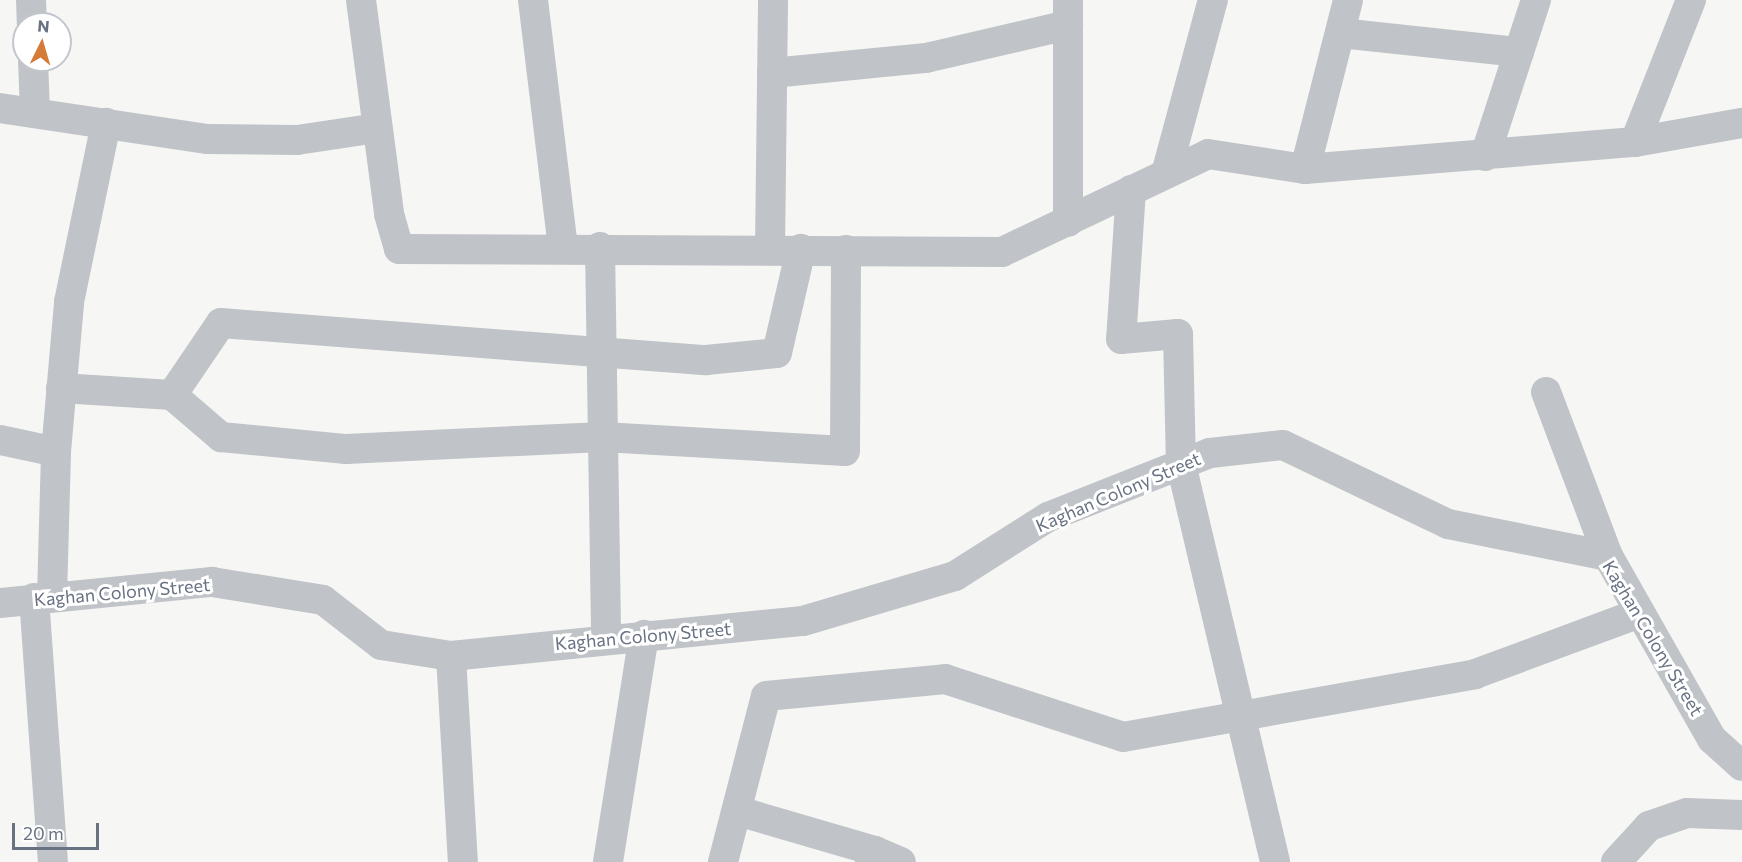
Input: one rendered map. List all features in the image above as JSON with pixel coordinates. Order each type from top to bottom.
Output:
[{"type":"street","points":[[361,0],[377,128],[399,249],[600,247],[1002,252],[1068,222],[1167,170],[1208,154],[1305,170],[1635,142],[1742,123]]},
{"type":"street","points":[[533,0],[563,247]]},
{"type":"street","points":[[770,249],[773,0]]},
{"type":"street","points":[[1167,170],[1213,0]]},
{"type":"street","points":[[1305,170],[1348,0]]},
{"type":"street","points":[[1485,156],[1536,0]]},
{"type":"street","points":[[1635,142],[1691,0]]},
{"type":"street","points":[[772,73],[926,58],[1068,12],[1068,222]]},
{"type":"street","points":[[1340,33],[1519,52]]},
{"type":"street","points":[[33,72],[35,113]]},
{"type":"street","points":[[0,108],[208,139],[297,140],[377,128]]},
{"type":"street","points":[[53,862],[43,597],[69,302],[106,123]]},
{"type":"street","points":[[1131,190],[1121,339],[1178,334],[1180,464],[1244,716],[1275,862]]},
{"type":"street","points":[[600,247],[606,639]]},
{"type":"street","points":[[172,395],[222,323],[705,360],[777,353],[801,249]]},
{"type":"street","points":[[61,388],[172,395],[221,437],[346,449],[603,437],[844,451],[846,250]]},
{"type":"street","points":[[1545,392],[1608,556]]},
{"type":"street","points":[[0,440],[56,452]]},
{"type":"street","name":"Kaghan Colony Street","points":[[0,603],[212,582],[323,600],[381,645],[451,656],[803,621],[955,576],[1048,517],[1180,464],[1210,453],[1283,445],[1448,524],[1608,556],[1712,739],[1742,766]]},
{"type":"street","points":[[723,862],[766,696],[945,679],[1123,738],[1475,674],[1640,613]]},
{"type":"street","points":[[608,862],[644,636]]},
{"type":"street","points":[[451,656],[463,862]]},
{"type":"street","points":[[738,811],[882,858]]},
{"type":"street","points":[[1616,862],[1649,826],[1687,813],[1742,815]]}]
